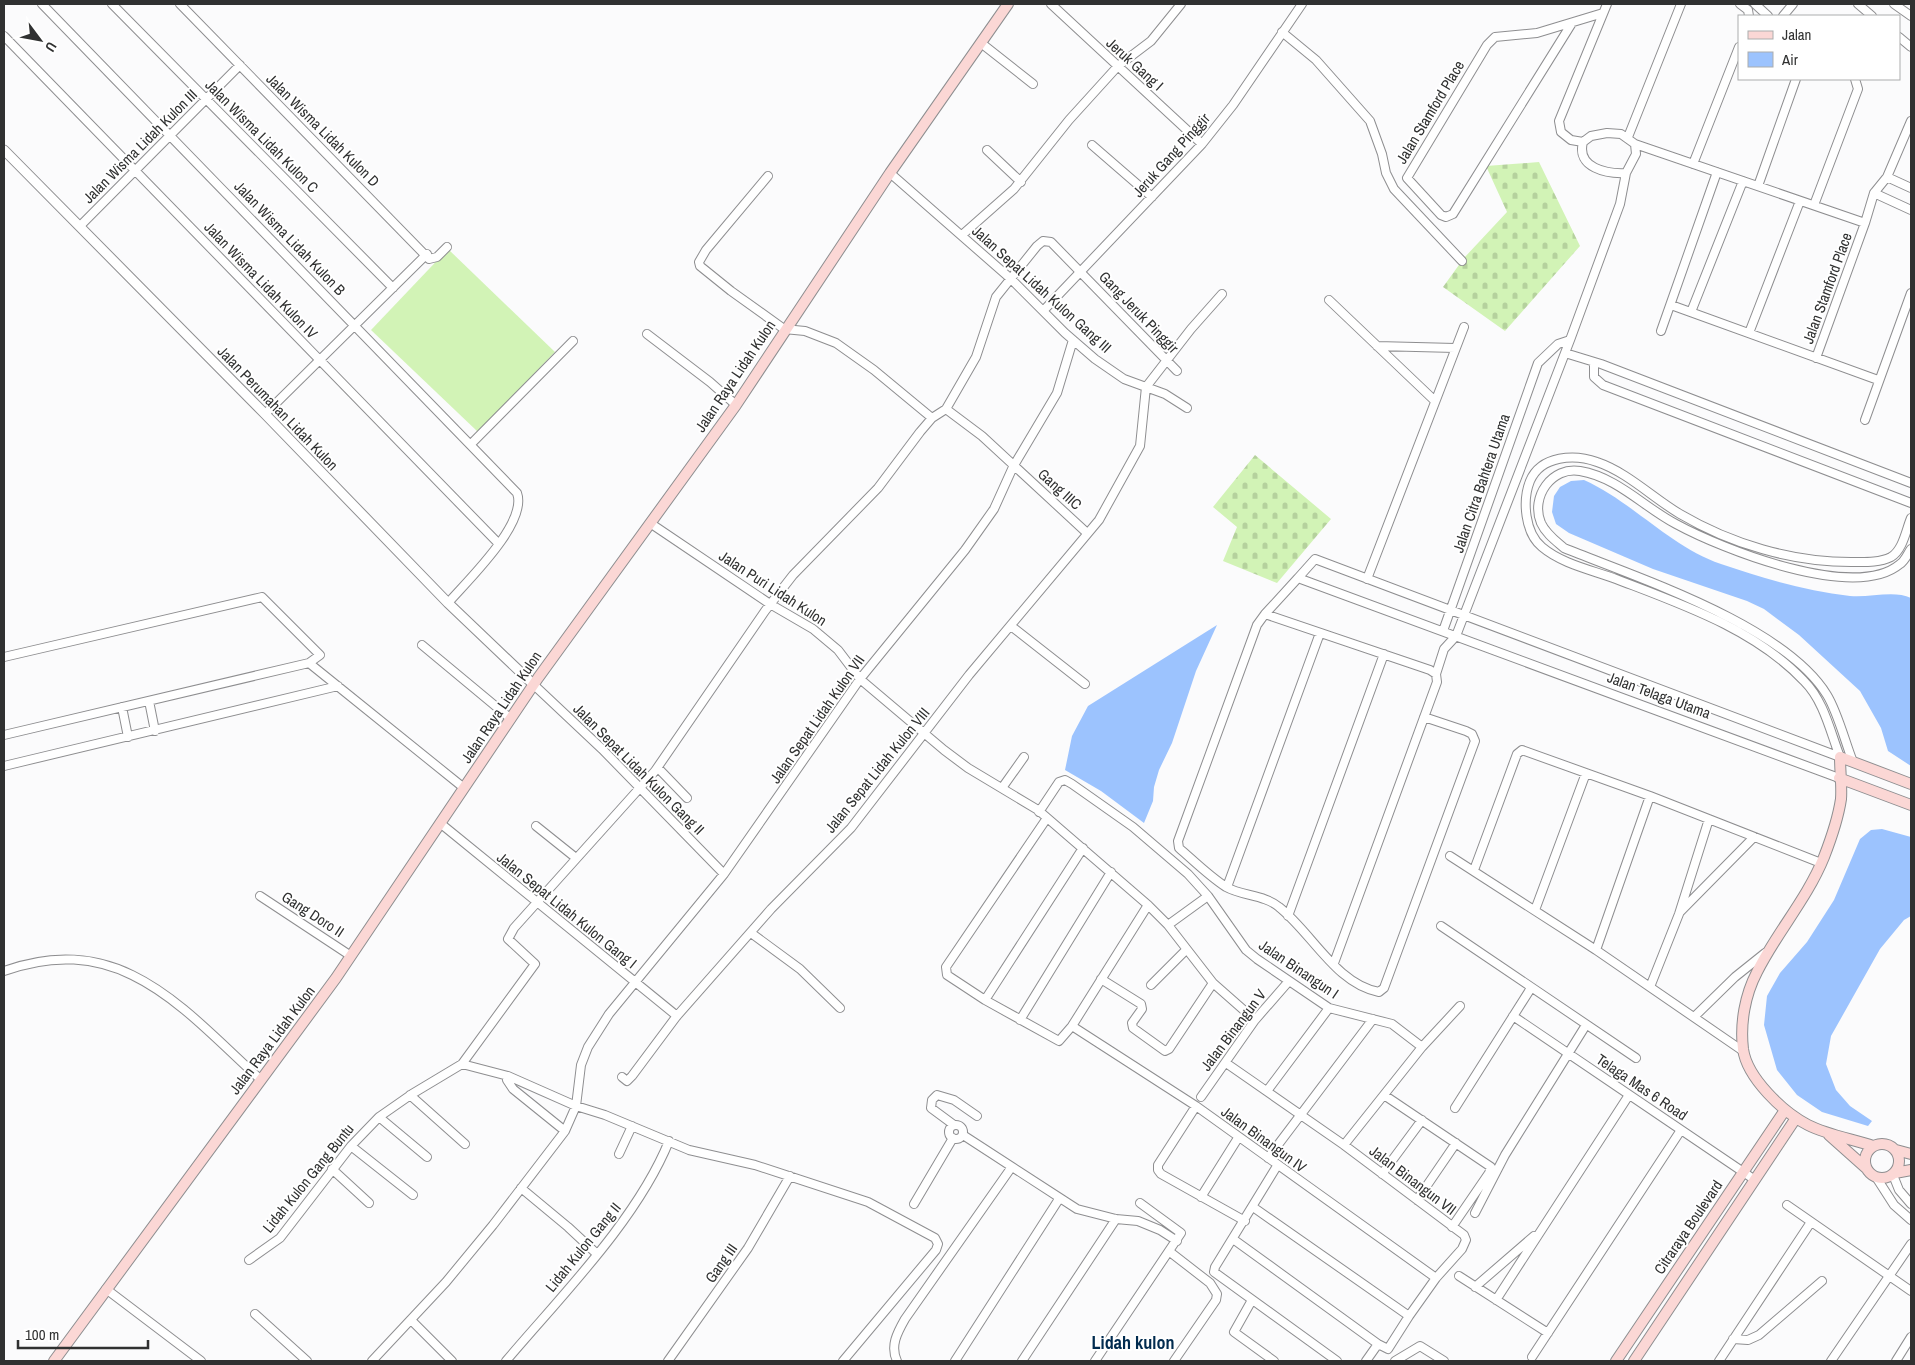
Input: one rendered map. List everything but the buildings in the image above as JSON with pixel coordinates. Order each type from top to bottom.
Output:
[{"type":"main road","name":"Jalan Raya Lidah Kulon","points":[[54,1361],[351,956],[534,685],[736,405],[784,329],[1008,4]]},
{"type":"main road","name":"Jalan Telaga Utama","points":[[1840,757],[1911,784]]},
{"type":"main road","points":[[1840,757],[1839,778],[1841,797],[1835,824],[1821,863],[1807,893],[1771,949],[1749,988],[1744,1018],[1743,1051],[1754,1074],[1768,1094],[1796,1118],[1827,1132],[1873,1146],[1886,1144],[1896,1150],[1911,1154]]},
{"type":"main road","points":[[1841,797],[1852,782],[1853,762]]},
{"type":"main road","name":"Jalan Telaga Utama","points":[[1839,778],[1911,805]]},
{"type":"main road","name":"Citraraya Boulevard","points":[[1616,1361],[1785,1110]]},
{"type":"main road","name":"Citraraya Boulevard","points":[[1634,1361],[1796,1118]]},
{"type":"main road","points":[[1827,1132],[1876,1177],[1886,1178],[1911,1170]]},
{"type":"main road","points":[[1866,1168],[1865,1156],[1873,1146]]},
{"type":"main road","points":[[1894,1174],[1900,1162],[1896,1150]]},
{"type":"street","name":"Jalan Wisma Lidah Kulon B","points":[[42,4],[517,493],[518,509],[514,523],[498,543]]},
{"type":"street","name":"Jalan Wisma Lidah Kulon C","points":[[112,4],[393,288]]},
{"type":"street","name":"Jalan Wisma Lidah Kulon D","points":[[180,4],[427,254]]},
{"type":"street","name":"Jeruk Gang I","points":[[1051,4],[1202,144]]},
{"type":"street","points":[[962,235],[995,208],[1021,182],[1069,120],[1118,66],[1151,41],[1181,4]]},
{"type":"street","name":"Jeruk Gang Pinggir","points":[[1044,310],[1202,144],[1233,104],[1302,4]]},
{"type":"street","points":[[1606,4],[1559,121],[1560,132],[1571,140],[1583,142],[1591,136],[1607,132],[1628,138],[1681,4]]},
{"type":"street","points":[[1740,4],[1748,10],[1749,15]]},
{"type":"street","points":[[1755,4],[1767,15]]},
{"type":"street","points":[[1784,15],[1793,4]]},
{"type":"street","points":[[1858,4],[1871,15]]},
{"type":"street","points":[[1894,4],[1911,16]]},
{"type":"street","name":"Jalan Stamford Place","points":[[1572,23],[1453,214],[1446,217],[1441,215],[1407,178],[1487,44],[1495,36],[1521,36],[1603,13]]},
{"type":"street","points":[[1282,32],[1316,60],[1370,121],[1382,154],[1386,173],[1394,189],[1462,261]]},
{"type":"street","name":"Jalan Wisma Lidah Kulon IV","points":[[4,36],[498,543]]},
{"type":"street","points":[[1900,38],[1911,47]]},
{"type":"street","points":[[981,43],[1033,84]]},
{"type":"street","points":[[1693,164],[1738,50]]},
{"type":"street","name":"Jalan Wisma Lidah Kulon III","points":[[80,226],[240,65]]},
{"type":"street","points":[[1758,186],[1796,80]]},
{"type":"street","points":[[1814,205],[1858,89],[1855,80]]},
{"type":"street","points":[[1865,223],[1874,193],[1887,177],[1911,121]]},
{"type":"street","name":"Jalan Stamford Place","points":[[1628,138],[1634,144],[1865,223],[1816,358]]},
{"type":"street","points":[[1583,142],[1582,151],[1587,164],[1607,171],[1626,173],[1636,154],[1634,144]]},
{"type":"street","points":[[1092,145],[1152,197]]},
{"type":"street","name":"Jalan Perumahan Lidah Kulon","points":[[4,150],[265,414],[448,603],[534,685]]},
{"type":"street","points":[[987,150],[1021,182]]},
{"type":"street","points":[[1661,331],[1717,172]]},
{"type":"street","name":"Jalan Sepat Lidah Kulon Gang III","points":[[890,173],[1012,279],[1073,340],[1124,379],[1165,394],[1187,408]]},
{"type":"street","name":"Jalan Citra Bahtera Utama","points":[[1334,963],[1437,682],[1436,674],[1444,649],[1456,636],[1570,340],[1620,204],[1626,173]]},
{"type":"street","points":[[768,176],[711,243],[699,262],[700,266],[784,329],[805,331],[836,343],[874,370],[932,418]]},
{"type":"street","points":[[1887,177],[1911,188]]},
{"type":"street","points":[[1691,312],[1743,181]]},
{"type":"street","points":[[1874,193],[1911,210]]},
{"type":"street","points":[[1749,333],[1800,201]]},
{"type":"street","name":"Gang Jeruk Pinggir","points":[[1012,279],[1043,241],[1052,242],[1177,371]]},
{"type":"street","points":[[265,414],[427,254],[429,259],[434,259],[447,247]]},
{"type":"street","points":[[843,1361],[936,1250],[938,1241],[902,1219],[868,1202],[755,1165],[689,1150],[632,1126],[576,1106],[508,1076],[462,1064],[535,964],[510,942],[508,937],[576,858],[658,768],[770,604],[793,576],[878,488],[932,418],[946,409],[979,349],[996,297],[1012,279]]},
{"type":"street","points":[[1865,420],[1911,293]]},
{"type":"street","points":[[1146,387],[1222,294]]},
{"type":"street","points":[[1329,300],[1435,401]]},
{"type":"street","name":"Jalan Stamford Place","points":[[1671,305],[1878,380]]},
{"type":"street","points":[[1367,579],[1464,327]]},
{"type":"street","points":[[647,334],[710,382],[736,405]]},
{"type":"street","name":"Jalan Sepat Lidah Kulon VII","points":[[372,1361],[412,1321],[493,1225],[565,1131],[576,1106],[581,1065],[588,1047],[609,1014],[633,982],[661,954],[724,874],[860,679],[965,550],[994,509],[1013,467],[1057,393],[1073,340]]},
{"type":"street","name":"Jalan Citra Bahtera Utama","points":[[1443,631],[1538,363],[1551,349],[1558,344],[1570,340]]},
{"type":"street","points":[[471,444],[574,341]]},
{"type":"street","points":[[1377,346],[1455,348]]},
{"type":"street","points":[[1565,353],[1594,362],[1911,484]]},
{"type":"street","points":[[1594,362],[1594,377],[1603,385],[1911,503]]},
{"type":"street","name":"Jalan Sepat Lidah Kulon VIII","points":[[622,1077],[627,1081],[632,1076],[677,1016],[750,933],[851,828],[924,733],[1087,533],[1108,505],[1140,446],[1146,387]]},
{"type":"street","name":"Gang IIIC","points":[[946,409],[982,436],[1013,467],[1087,533]]},
{"type":"street","points":[[1840,757],[1819,700],[1804,681],[1755,642],[1714,620],[1660,596],[1560,559],[1541,546],[1528,528],[1526,500],[1531,479],[1545,463],[1557,458],[1583,458],[1599,462],[1616,471],[1682,516],[1734,540],[1791,557],[1835,562],[1879,561],[1892,556],[1899,548],[1911,518]]},
{"type":"street","points":[[1853,762],[1827,695],[1810,675],[1786,654],[1759,635],[1718,612],[1564,548],[1550,537],[1541,523],[1539,502],[1546,484],[1558,473],[1581,471],[1614,484],[1675,524],[1732,550],[1764,562],[1839,577],[1882,573],[1901,564],[1911,549]]},
{"type":"street","name":"Jalan Puri Lidah Kulon","points":[[650,523],[770,604],[827,639],[860,679],[924,733],[962,763],[1040,812],[1148,905],[1168,925],[1212,983],[1255,1020]]},
{"type":"street","points":[[448,603],[498,543]]},
{"type":"street","name":"Jalan Telaga Utama","points":[[1839,778],[1298,578],[1315,559],[1840,757]]},
{"type":"street","points":[[1298,578],[1257,625],[1178,841],[1179,848],[1227,887],[1278,905],[1344,974],[1372,991],[1379,992],[1384,988],[1475,741],[1472,734],[1466,731],[1424,717]]},
{"type":"street","points":[[4,656],[262,597],[320,655],[309,663],[4,735]]},
{"type":"street","points":[[1265,614],[1430,670],[1436,674]]},
{"type":"street","points":[[1011,626],[1085,684]]},
{"type":"street","points":[[1227,887],[1320,633]]},
{"type":"street","points":[[422,645],[511,719]]},
{"type":"street","points":[[1288,916],[1384,654]]},
{"type":"street","points":[[309,663],[464,788]]},
{"type":"street","name":"Jalan Sepat Lidah Kulon Gang II","points":[[534,685],[641,788],[724,874]]},
{"type":"street","points":[[4,766],[338,686]]},
{"type":"street","points":[[149,701],[155,731]]},
{"type":"street","points":[[122,707],[128,737]]},
{"type":"street","points":[[1474,870],[1519,751],[1525,750],[1650,796],[1821,863]]},
{"type":"street","points":[[1002,788],[1024,757]]},
{"type":"street","points":[[658,768],[687,798]]},
{"type":"street","points":[[1535,910],[1586,773]]},
{"type":"street","name":"Jalan Binangun I","points":[[1040,812],[1059,782],[1065,780],[1072,784],[1140,833],[1188,874],[1208,896],[1246,950],[1328,1008],[1392,1024],[1422,1047]]},
{"type":"street","points":[[1596,950],[1650,796]]},
{"type":"street","points":[[1047,818],[946,970],[947,975],[985,1000],[1057,1042],[1064,1038],[1072,1026],[1148,905]]},
{"type":"street","points":[[1650,987],[1679,914],[1709,819]]},
{"type":"street","name":"Jalan Sepat Lidah Kulon Gang I","points":[[440,823],[677,1016]]},
{"type":"street","points":[[536,826],[576,858]]},
{"type":"street","points":[[1679,914],[1754,837]]},
{"type":"street","points":[[985,1000],[1083,848]]},
{"type":"street","points":[[1450,856],[1596,950],[1743,1051]]},
{"type":"street","points":[[1020,1020],[1111,872]]},
{"type":"street","name":"Gang Doro II","points":[[260,896],[351,956]]},
{"type":"street","points":[[1168,925],[1208,896]]},
{"type":"street","points":[[1441,926],[1636,1058]]},
{"type":"street","points":[[750,933],[800,969],[840,1008]]},
{"type":"street","points":[[1694,1017],[1735,977],[1771,949]]},
{"type":"street","points":[[1151,985],[1186,950]]},
{"type":"street","points":[[4,971],[36,962],[58,959],[87,960],[120,969],[144,979],[165,993],[260,1080]]},
{"type":"street","points":[[1101,979],[1142,1004],[1142,1009],[1132,1023],[1133,1028],[1165,1051],[1169,1049],[1212,983]]},
{"type":"street","name":"Jalan Binangun V","points":[[1201,1097],[1255,1020],[1289,981]]},
{"type":"street","points":[[1455,1108],[1532,988]]},
{"type":"street","points":[[1344,1145],[1422,1047],[1460,1006]]},
{"type":"street","points":[[1267,1091],[1328,1008]]},
{"type":"street","name":"Telaga Mas 6 Road","points":[[1514,1016],[1755,1180]]},
{"type":"street","points":[[1268,1158],[1373,1019]]},
{"type":"street","points":[[1475,1213],[1500,1168],[1505,1155],[1586,1025]]},
{"type":"street","name":"Jalan Binangun IV","points":[[1072,1026],[1196,1106],[1277,1166],[1436,1278]]},
{"type":"street","name":"Jalan Binangun VII","points":[[1226,1063],[1344,1145],[1464,1235],[1466,1240],[1462,1249],[1436,1278],[1409,1316],[1390,1348],[1380,1346]]},
{"type":"street","name":"Lidah Kulon Gang Buntu","points":[[249,1260],[280,1238],[350,1146],[379,1117],[410,1095],[462,1064]]},
{"type":"street","points":[[508,1076],[507,1080],[513,1089],[565,1131]]},
{"type":"street","points":[[410,1095],[465,1144]]},
{"type":"street","points":[[976,1116],[954,1100],[937,1095],[932,1100],[931,1108],[954,1126],[960,1126],[963,1135],[1059,1199],[1086,1212],[1116,1219],[1138,1221],[1160,1230],[1176,1241]]},
{"type":"street","points":[[1384,1095],[1491,1169],[1452,1227]]},
{"type":"street","points":[[1496,1300],[1629,1095]]},
{"type":"street","points":[[1196,1106],[1158,1168],[1161,1174],[1245,1221]]},
{"type":"street","points":[[379,1117],[427,1157]]},
{"type":"street","points":[[1382,1174],[1422,1120]]},
{"type":"street","points":[[619,1154],[632,1126]]},
{"type":"street","points":[[953,1138],[950,1133],[954,1126]]},
{"type":"street","points":[[1532,1357],[1681,1130]]},
{"type":"street","points":[[953,1138],[959,1139],[963,1135]]},
{"type":"street","points":[[914,1204],[953,1138]]},
{"type":"street","points":[[1202,1197],[1238,1138]]},
{"type":"street","name":"Lidah Kulon Gang II","points":[[506,1361],[597,1254],[650,1183],[669,1141]]},
{"type":"street","points":[[1417,1200],[1456,1143]]},
{"type":"street","points":[[350,1146],[413,1195]]},
{"type":"street","points":[[1277,1166],[1214,1272],[1337,1361]]},
{"type":"street","points":[[897,1361],[894,1352],[895,1337],[905,1319],[1011,1168]]},
{"type":"street","points":[[332,1169],[369,1203]]},
{"type":"street","points":[[1894,1174],[1899,1190],[1911,1204]]},
{"type":"street","name":"Gang III","points":[[668,1361],[748,1248],[790,1176]]},
{"type":"street","points":[[1876,1177],[1894,1205],[1911,1220]]},
{"type":"street","points":[[521,1188],[597,1254]]},
{"type":"street","points":[[955,1361],[1059,1199]]},
{"type":"street","points":[[1095,1361],[1181,1233],[1140,1203]]},
{"type":"street","points":[[1787,1205],[1911,1291]]},
{"type":"street","points":[[1253,1207],[1409,1316]]},
{"type":"street","points":[[1022,1361],[1116,1219]]},
{"type":"street","points":[[1719,1361],[1811,1222]]},
{"type":"street","points":[[1475,1287],[1542,1230]]},
{"type":"street","points":[[1233,1239],[1380,1346],[1366,1361]]},
{"type":"street","points":[[1831,1361],[1911,1244]]},
{"type":"street","points":[[1170,1252],[1210,1284],[1217,1294],[1216,1300],[1174,1361]]},
{"type":"street","points":[[1459,1276],[1548,1332]]},
{"type":"street","points":[[1734,1339],[1748,1340],[1759,1335],[1822,1281]]},
{"type":"street","points":[[106,1289],[201,1361]]},
{"type":"street","points":[[1252,1300],[1234,1332],[1274,1361]]},
{"type":"street","points":[[255,1314],[307,1361]]},
{"type":"street","points":[[412,1321],[452,1361]]},
{"type":"street","points":[[1896,1361],[1911,1337]]},
{"type":"street","points":[[1395,1361],[1420,1346],[1444,1361]]},
{"type":"green space","points":[[1539,162],[1580,246],[1505,331],[1443,287],[1464,258],[1507,212],[1486,166]]},
{"type":"green space","points":[[448,249],[555,352],[478,432],[371,330]]},
{"type":"green space","points":[[1255,455],[1331,519],[1277,583],[1223,561],[1237,527],[1213,507]]},
{"type":"water","points":[[1584,480],[1619,500],[1685,546],[1721,564],[1768,579],[1817,591],[1850,596],[1889,594],[1911,598],[1911,766],[1888,751],[1881,728],[1860,691],[1799,635],[1764,609],[1747,601],[1653,569],[1569,533],[1556,524],[1552,512],[1554,496],[1560,487],[1571,481]]},
{"type":"water","points":[[1217,625],[1196,671],[1172,743],[1159,770],[1154,787],[1153,801],[1144,823],[1101,791],[1065,770],[1072,736],[1088,706]]},
{"type":"water","points":[[1882,829],[1911,837],[1911,916],[1904,920],[1880,949],[1831,1036],[1826,1064],[1836,1090],[1850,1106],[1872,1121],[1868,1126],[1822,1112],[1797,1095],[1777,1070],[1764,1025],[1767,996],[1780,973],[1807,942],[1834,900],[1860,839],[1871,830]]},
{"type":"district","name":"Lidah kulon","points":[[1133,1342]]}]
